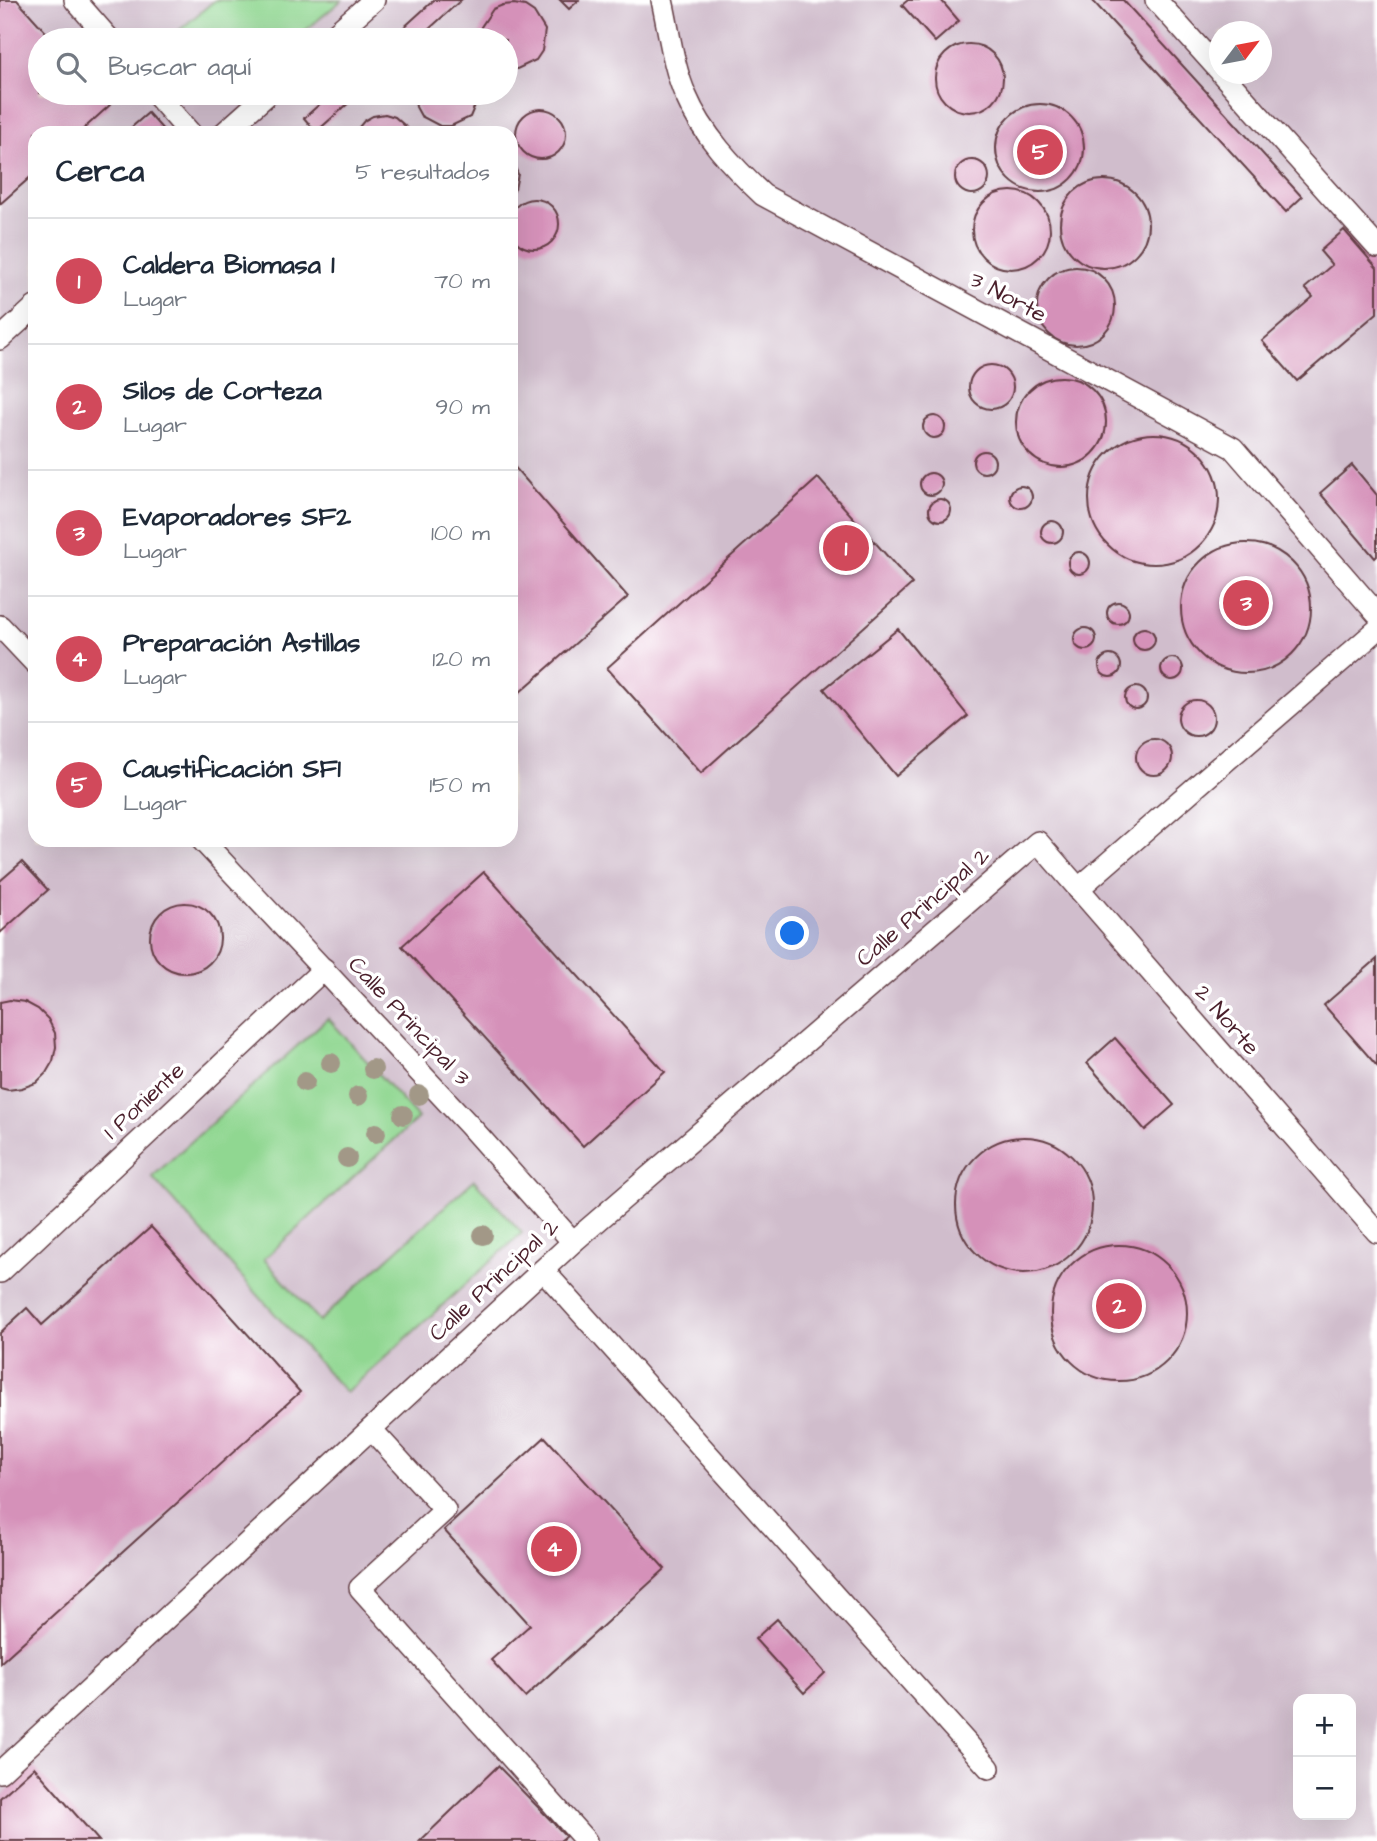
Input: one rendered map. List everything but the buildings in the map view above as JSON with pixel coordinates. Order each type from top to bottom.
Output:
[{"type":"lane","points":[[75,0],[100,28]]},
{"type":"lane","points":[[342,28],[374,0]]},
{"type":"lane","name":"3 Norte","points":[[662,0],[684,93],[698,121],[742,175],[763,194],[1233,448],[1377,614]]},
{"type":"lane","points":[[1156,0],[1209,59]]},
{"type":"lane","points":[[1232,84],[1377,247]]},
{"type":"lane","points":[[166,105],[184,126]]},
{"type":"lane","points":[[232,126],[256,105]]},
{"type":"lane","points":[[0,339],[28,313]]},
{"type":"lane","points":[[0,626],[28,656]]},
{"type":"lane","points":[[1078,889],[1377,630]]},
{"type":"lane","name":"2 Norte","points":[[1038,842],[1377,1232]]},
{"type":"lane","name":"Calle Principal 2","points":[[0,1772],[573,1242],[1038,842]]},
{"type":"lane","name":"Calle Principal 3","points":[[209,847],[469,1125],[573,1242]]},
{"type":"lane","name":"1 Poniente","points":[[0,1272],[324,969]]},
{"type":"lane","points":[[543,1270],[989,1768]]},
{"type":"lane","points":[[371,1429],[445,1510],[360,1588],[586,1841]]},
{"type":"shaded area","points":[[0,0],[1377,0],[1377,1841],[0,1841]]},
{"type":"green space","points":[[215,0],[342,0],[308,28],[182,28]]},
{"type":"green space","points":[[328,1018],[418,1118],[264,1259],[319,1321],[474,1180],[522,1233],[346,1393],[152,1177]]},
{"type":"place","name":"Caustificación SF1","points":[[1040,152]]},
{"type":"place","name":"Caldera Biomasa 1","points":[[846,548]]},
{"type":"place","name":"Evaporadores SF2","points":[[1246,603]]},
{"type":"place","name":"Silos de Corteza","points":[[1119,1306]]},
{"type":"place","name":"Preparación Astillas","points":[[554,1549]]}]
